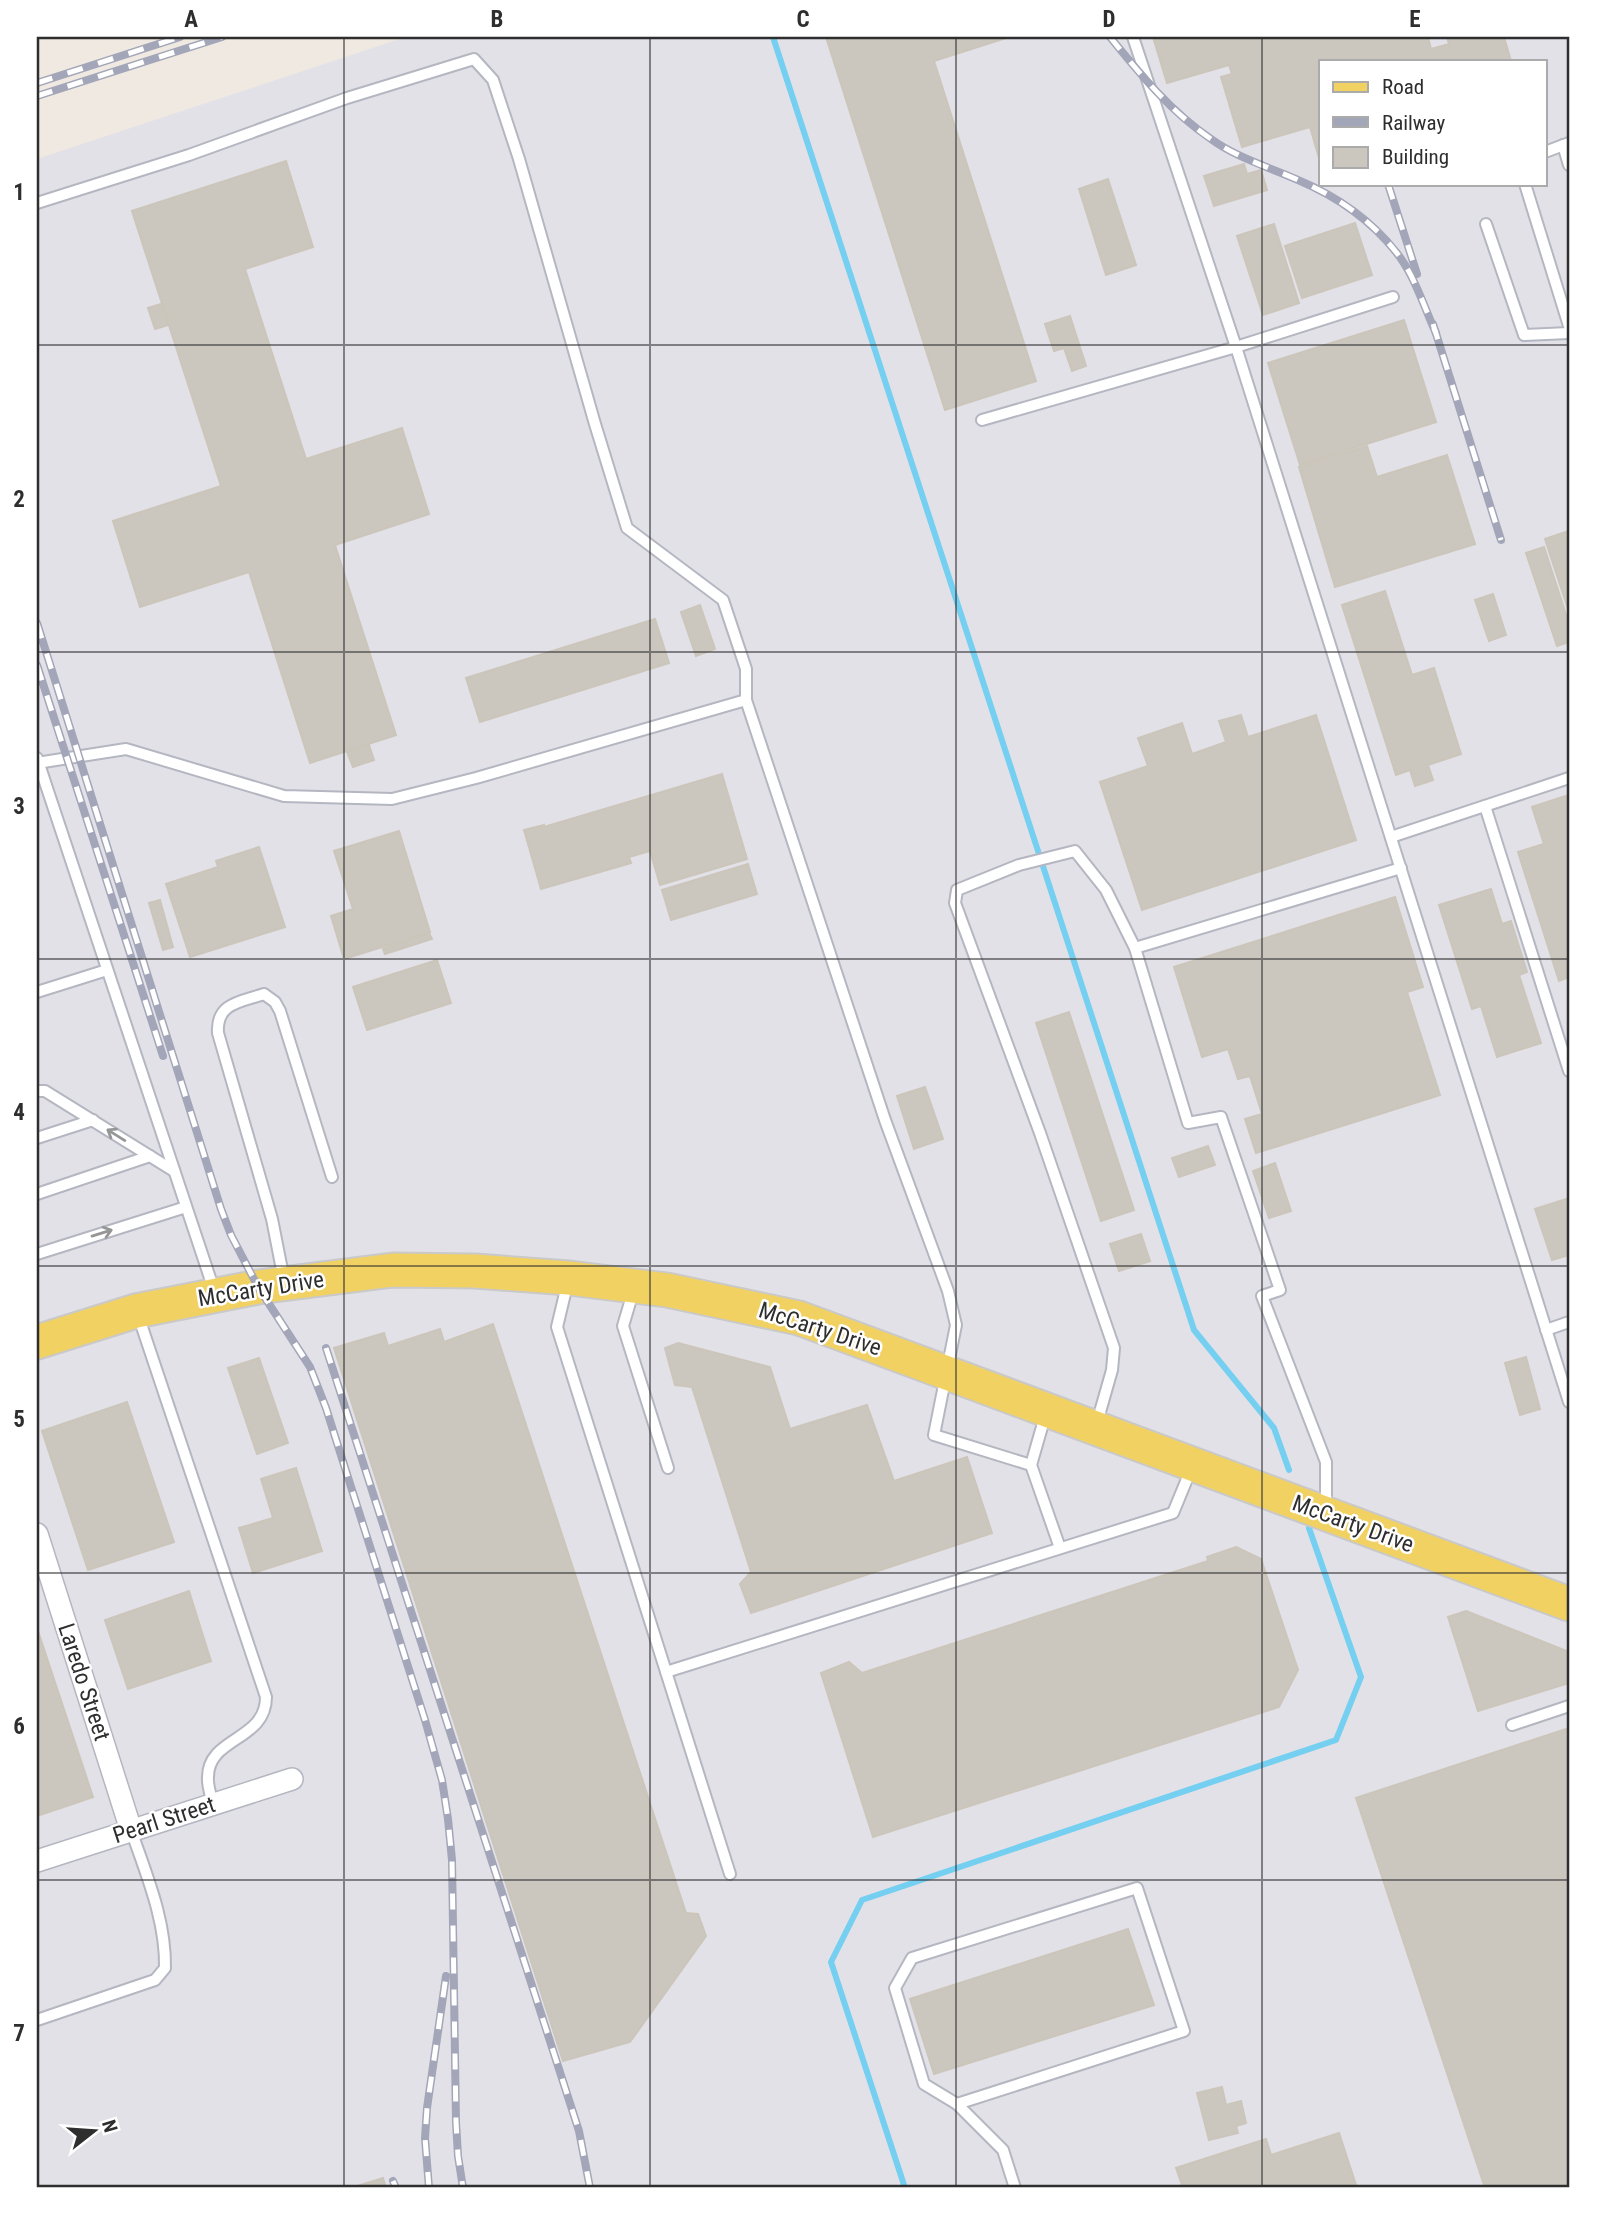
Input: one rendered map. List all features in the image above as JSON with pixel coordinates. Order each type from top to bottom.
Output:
[{"type":"main road","name":"McCarty Drive","points":[[37,1342],[136,1311],[284,1283],[393,1270],[475,1271],[569,1278],[694,1295],[799,1318],[1569,1604]]},
{"type":"street","name":"Laredo Street","points":[[37,1534],[131,1830]]},
{"type":"street","name":"Pearl Street","points":[[37,1861],[292,1779]]},
{"type":"lane","points":[[1133,37],[1236,347],[1569,1402]]},
{"type":"lane","points":[[37,204],[189,155],[347,98],[474,59],[493,80],[519,159],[627,528],[723,600],[746,669],[746,700],[885,1120],[948,1291],[956,1325],[934,1435],[1031,1465]]},
{"type":"lane","points":[[1546,152],[1566,144],[1569,165]]},
{"type":"lane","points":[[1526,186],[1569,326]]},
{"type":"lane","points":[[1486,224],[1524,335],[1569,333]]},
{"type":"lane","points":[[982,420],[1236,347],[1393,297]]},
{"type":"lane","points":[[216,1295],[37,761],[126,748],[284,796],[392,799],[476,778],[746,700]]},
{"type":"lane","points":[[1391,838],[1569,778]]},
{"type":"lane","points":[[1485,806],[1569,1071]]},
{"type":"lane","points":[[1095,1428],[1112,1370],[1114,1348],[1040,1133],[955,903],[957,890],[1027,863],[1075,851],[1106,890],[1135,948],[1188,1123],[1221,1117],[1280,1290],[1262,1296],[1326,1462],[1326,1514]]},
{"type":"lane","points":[[1135,948],[1401,868]]},
{"type":"lane","points":[[37,992],[107,970]]},
{"type":"lane","points":[[284,1283],[272,1219],[218,1033],[217,1021],[221,1013],[231,1005],[264,994],[275,1002],[332,1177]]},
{"type":"lane","points":[[37,1091],[45,1091],[174,1171]]},
{"type":"lane","points":[[37,1138],[93,1120]]},
{"type":"lane","points":[[37,1194],[150,1156]]},
{"type":"lane","points":[[37,1254],[186,1207]]},
{"type":"lane","points":[[569,1278],[557,1327],[730,1874]]},
{"type":"lane","points":[[635,1286],[623,1325],[668,1468]]},
{"type":"lane","points":[[136,1311],[266,1696],[266,1710],[258,1723],[229,1742],[211,1761],[208,1777],[213,1804]]},
{"type":"lane","points":[[1546,1330],[1569,1322]]},
{"type":"lane","points":[[1047,1410],[1031,1465],[1059,1548]]},
{"type":"lane","points":[[666,1672],[1173,1514],[1193,1465]]},
{"type":"lane","points":[[1512,1725],[1569,1706]]},
{"type":"lane","points":[[37,2020],[155,1980],[165,1968],[166,1942],[131,1830]]},
{"type":"lane","points":[[957,2104],[1184,2031],[1137,1888],[912,1958],[895,1988],[923,2084],[957,2104],[1003,2150],[1015,2188]]},
{"type":"shaded area","points":[[406,37],[1569,37],[1569,2188],[37,2188],[37,159]]},
{"type":"building","points":[[826,37],[1009,37],[934,61],[1036,381],[945,410]]},
{"type":"building","points":[[1153,37],[1428,37],[1431,49],[1449,44],[1447,37],[1504,37],[1511,60],[1319,60],[1319,158],[1310,127],[1242,147],[1221,77],[1232,74],[1229,65],[1167,83]]},
{"type":"building","points":[[286,161],[313,247],[245,269],[306,459],[402,428],[429,514],[335,545],[396,735],[310,763],[249,572],[140,607],[113,521],[221,486],[132,211]]},
{"type":"building","points":[[1244,164],[1247,174],[1261,170],[1267,190],[1214,206],[1204,176]]},
{"type":"building","points":[[1108,179],[1136,265],[1106,275],[1079,189]]},
{"type":"building","points":[[1355,223],[1372,275],[1302,298],[1285,246]]},
{"type":"building","points":[[1274,224],[1299,303],[1263,315],[1237,236]]},
{"type":"building","points":[[161,304],[168,325],[155,329],[148,308]]},
{"type":"building","points":[[1070,316],[1086,366],[1072,371],[1064,348],[1054,351],[1045,324]]},
{"type":"building","points":[[1404,320],[1436,422],[1300,465],[1268,363]]},
{"type":"building","points":[[1367,446],[1377,477],[1447,455],[1475,544],[1335,587],[1299,467]]},
{"type":"building","points":[[1569,531],[1569,612],[1545,539]]},
{"type":"building","points":[[1544,547],[1569,624],[1569,642],[1557,646],[1526,553]]},
{"type":"building","points":[[1385,591],[1412,675],[1434,668],[1461,754],[1428,765],[1433,780],[1415,786],[1410,770],[1396,775],[1342,605]]},
{"type":"building","points":[[1493,594],[1506,635],[1489,641],[1475,600]]},
{"type":"building","points":[[700,605],[715,649],[696,656],[681,612]]},
{"type":"building","points":[[655,619],[669,663],[480,722],[466,678]]},
{"type":"building","points":[[1241,715],[1248,737],[1316,715],[1356,840],[1142,910],[1100,782],[1148,766],[1138,738],[1182,723],[1192,754],[1226,742],[1219,721]]},
{"type":"building","points":[[369,745],[374,760],[353,767],[347,752]]},
{"type":"building","points":[[722,774],[747,859],[660,885],[650,851],[629,857],[631,863],[541,889],[524,830],[544,827]]},
{"type":"building","points":[[1569,795],[1569,977],[1559,981],[1518,852],[1544,844],[1532,807]]},
{"type":"building","points":[[399,831],[430,932],[344,959],[331,916],[353,909],[334,851]]},
{"type":"building","points":[[259,847],[285,927],[190,957],[166,884],[218,867],[216,861]]},
{"type":"building","points":[[748,864],[757,894],[671,920],[662,890]]},
{"type":"building","points":[[1491,889],[1502,924],[1511,921],[1527,972],[1519,975],[1541,1043],[1497,1057],[1481,1006],[1472,1009],[1439,905]]},
{"type":"building","points":[[1395,897],[1423,987],[1407,992],[1440,1095],[1256,1153],[1245,1119],[1262,1114],[1250,1076],[1238,1079],[1228,1049],[1202,1057],[1174,967]]},
{"type":"building","points":[[160,900],[173,947],[163,950],[149,903]]},
{"type":"building","points":[[429,933],[432,939],[385,954],[383,949]]},
{"type":"building","points":[[437,960],[451,1003],[367,1030],[353,987]]},
{"type":"building","points":[[1069,1012],[1134,1210],[1101,1221],[1036,1023]]},
{"type":"building","points":[[925,1087],[943,1139],[914,1149],[897,1096]]},
{"type":"building","points":[[1208,1146],[1215,1165],[1179,1177],[1172,1158]]},
{"type":"building","points":[[1275,1163],[1291,1211],[1269,1218],[1253,1171]]},
{"type":"building","points":[[1569,1198],[1569,1255],[1552,1260],[1535,1209]]},
{"type":"building","points":[[1141,1234],[1150,1261],[1119,1271],[1110,1244]]},
{"type":"building","points":[[493,1324],[686,1913],[698,1914],[706,1936],[630,2042],[563,2061],[334,1348],[384,1333],[388,1346],[440,1329],[444,1342]]},
{"type":"building","points":[[678,1343],[770,1367],[790,1429],[867,1405],[894,1481],[967,1457],[992,1533],[751,1613],[740,1584],[751,1572],[692,1387],[675,1385],[665,1348]]},
{"type":"building","points":[[1526,1357],[1540,1409],[1520,1415],[1505,1363]]},
{"type":"building","points":[[259,1358],[288,1443],[257,1454],[228,1368]]},
{"type":"building","points":[[127,1402],[174,1542],[88,1570],[42,1431]]},
{"type":"building","points":[[296,1468],[322,1551],[253,1573],[239,1528],[273,1518],[261,1479]]},
{"type":"building","points":[[1236,1547],[1261,1559],[1298,1670],[1279,1707],[873,1837],[821,1673],[849,1662],[862,1673],[1208,1561],[1207,1557]]},
{"type":"building","points":[[189,1591],[211,1661],[128,1689],[105,1620]]},
{"type":"building","points":[[1466,1611],[1569,1652],[1569,1683],[1478,1711],[1448,1617]]},
{"type":"building","points":[[37,1628],[93,1797],[40,1815],[37,1807]]},
{"type":"building","points":[[1566,1729],[1569,1739],[1569,2188],[1485,2188],[1356,1798]]},
{"type":"building","points":[[1128,1929],[1154,2005],[934,2074],[910,1999]]},
{"type":"building","points":[[1222,2087],[1226,2105],[1241,2101],[1246,2123],[1236,2126],[1238,2133],[1209,2140],[1197,2093]]},
{"type":"building","points":[[1339,2133],[1357,2188],[1174,2188],[1182,2185],[1176,2168],[1266,2139],[1271,2155]]},
{"type":"building","points":[[383,2178],[386,2188],[351,2188]]},
{"type":"waterway","points":[[773,37],[1194,1330],[1274,1428],[1289,1470]]},
{"type":"waterway","points":[[905,2188],[831,1962],[862,1900],[1336,1740],[1361,1677],[1309,1528]]},
{"type":"railway","points":[[37,83],[180,37]]},
{"type":"railway","points":[[37,96],[222,37]]},
{"type":"railway","points":[[1110,37],[1169,105],[1211,139],[1242,157],[1326,193],[1375,229],[1408,270],[1436,333]]},
{"type":"railway","points":[[1389,186],[1417,274]]},
{"type":"railway","points":[[1433,324],[1501,540]]},
{"type":"railway","points":[[37,623],[221,1209],[231,1235],[258,1287],[310,1367],[326,1408],[442,1780],[452,1860],[456,2122],[463,2188]]},
{"type":"railway","points":[[37,665],[163,1056]]},
{"type":"railway","points":[[326,1348],[579,2131],[590,2188]]},
{"type":"railway","points":[[429,2188],[425,2138],[427,2108],[446,1976]]},
{"type":"railway","points":[[393,2181],[396,2188]]}]
